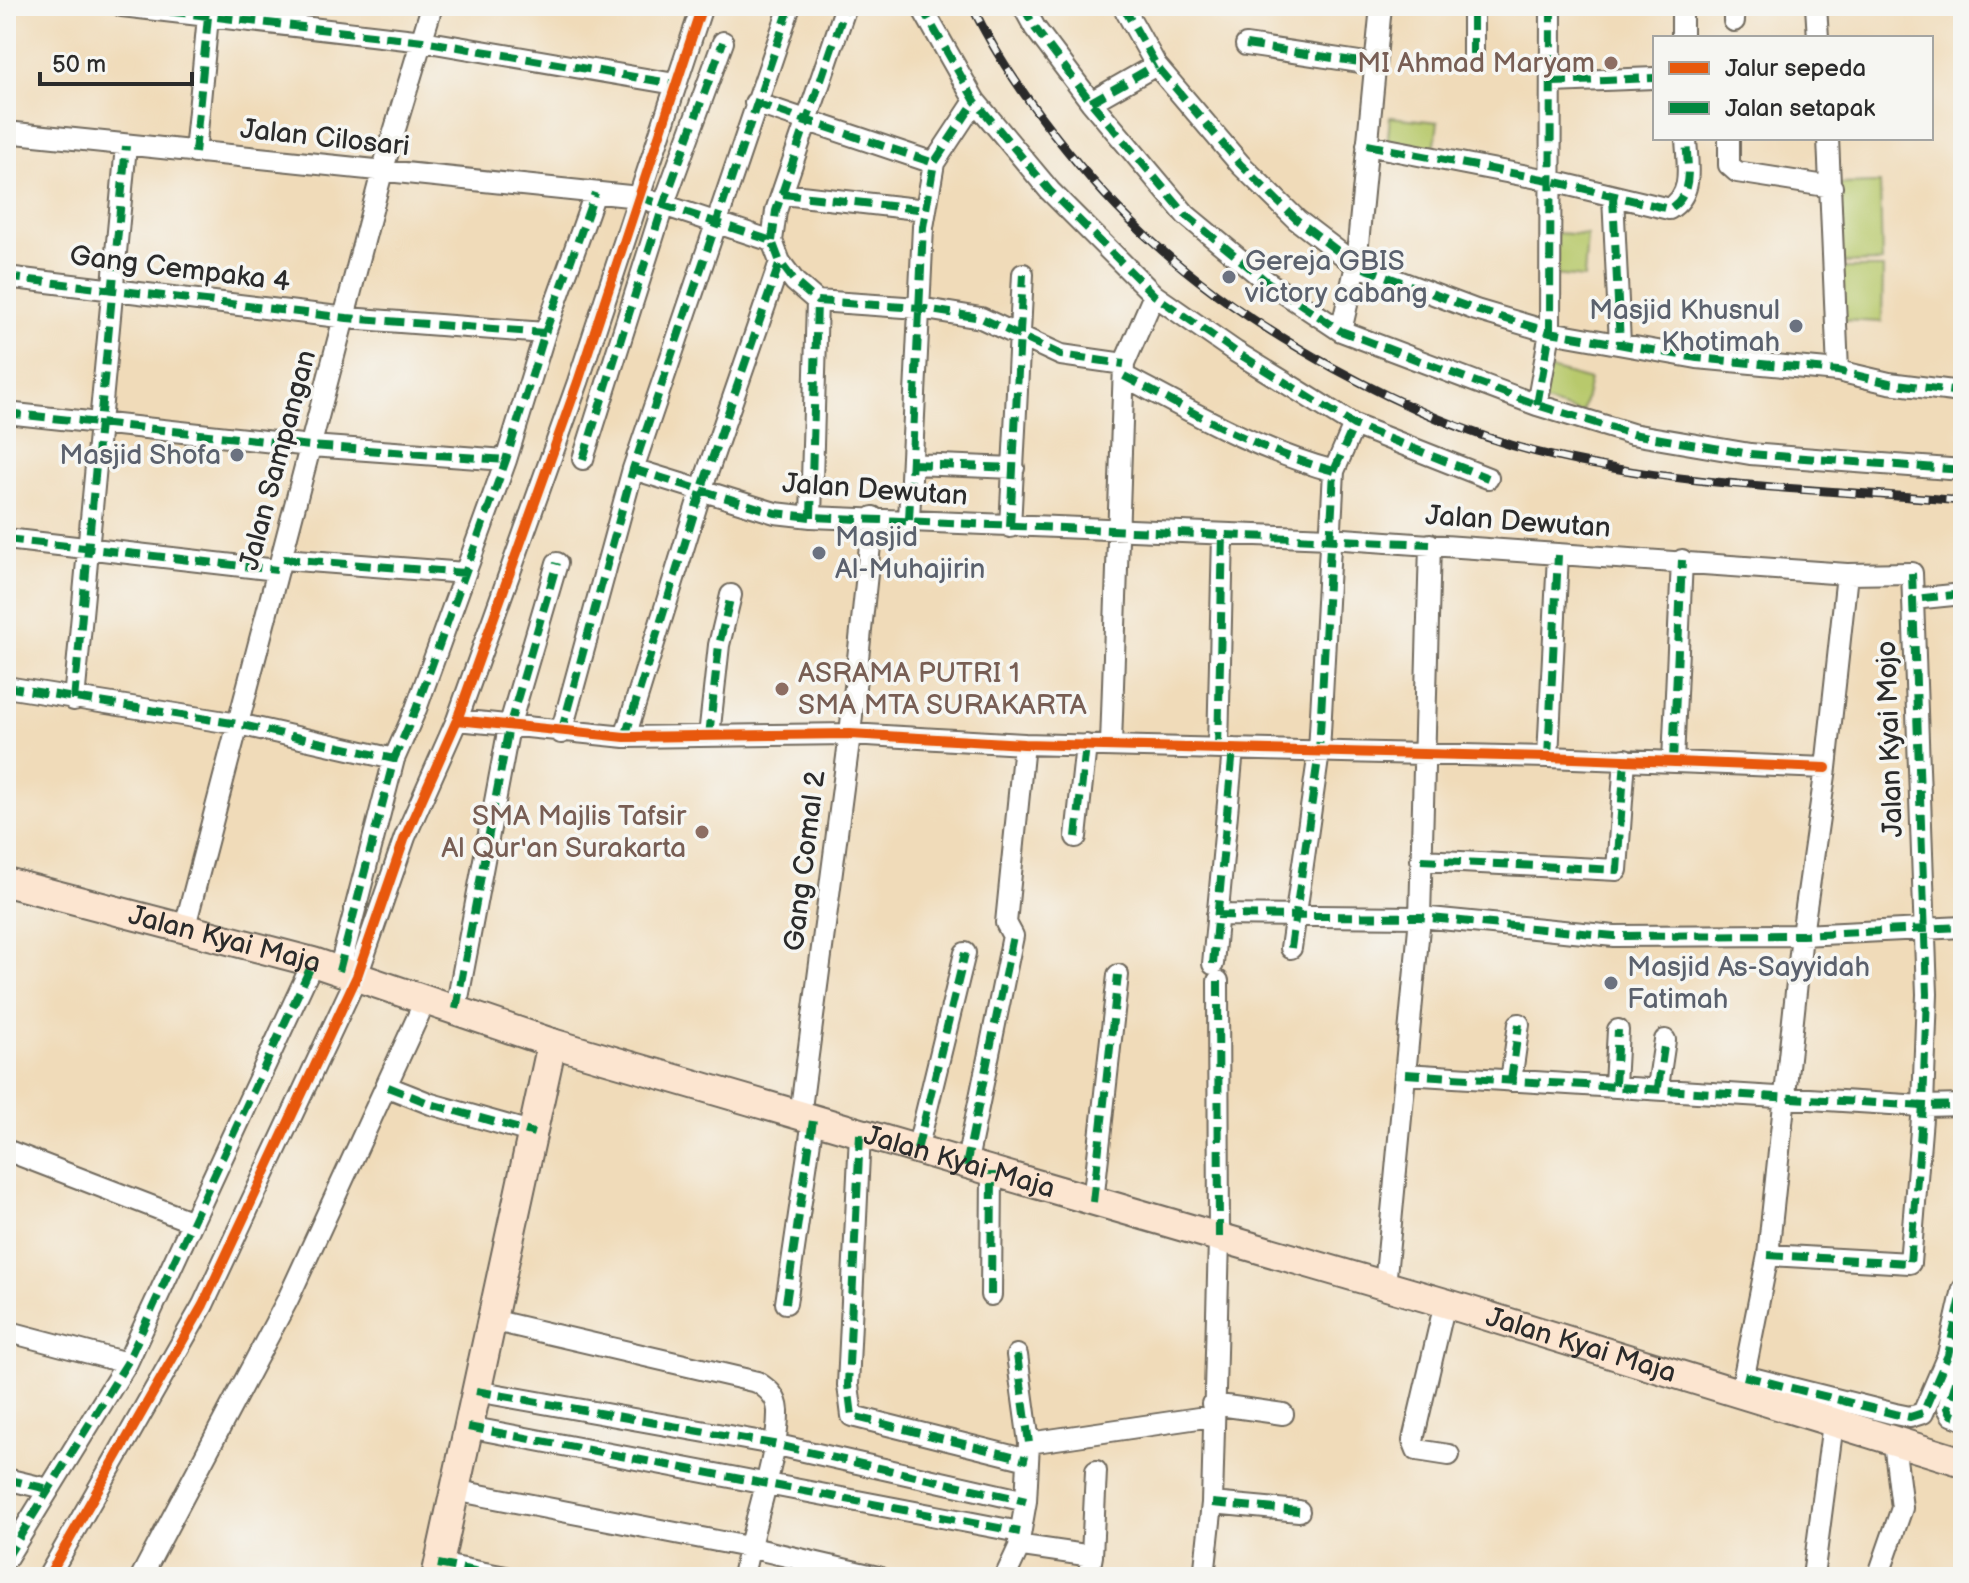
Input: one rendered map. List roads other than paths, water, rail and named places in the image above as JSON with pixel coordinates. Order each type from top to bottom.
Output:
[{"type":"main road","name":"Jalan Kyai Maja","points":[[6,882],[337,970],[552,1043],[1219,1239],[1742,1386],[1833,1423],[1963,1462]]},
{"type":"main road","points":[[437,1570],[552,1043]]},
{"type":"street","points":[[122,6],[208,12],[423,41],[675,84]]},
{"type":"street","name":"Jalan Sampangan","points":[[184,930],[347,318],[382,172],[432,6]]},
{"type":"street","points":[[6,1559],[127,1363],[190,1221],[337,970],[405,837],[457,720],[578,382],[702,6]]},
{"type":"street","points":[[561,733],[633,469],[790,6]]},
{"type":"street","points":[[846,6],[776,211],[772,241],[780,262],[795,282],[817,301],[919,308],[981,318],[1061,355],[1124,370],[1265,448],[1334,471]]},
{"type":"street","points":[[921,6],[975,101],[1050,191],[1154,295],[1236,352],[1354,425],[1488,478]]},
{"type":"street","points":[[1023,6],[1035,28],[1091,102],[1186,215],[1266,281],[1341,331],[1537,405],[1632,434],[1750,454],[1963,470]]},
{"type":"street","points":[[1123,6],[1156,65],[1240,164],[1297,220],[1356,265],[1476,310],[1550,332],[1697,358],[1838,371],[1889,383],[1953,391]]},
{"type":"street","points":[[1341,331],[1356,265],[1381,6]]},
{"type":"street","points":[[1473,6],[1473,54]]},
{"type":"street","points":[[1537,405],[1550,332],[1548,180],[1551,6]]},
{"type":"street","points":[[1682,6],[1682,36]]},
{"type":"street","points":[[1816,6],[1818,36]]},
{"type":"street","points":[[195,153],[208,12]]},
{"type":"street","points":[[583,459],[663,206],[723,42]]},
{"type":"street","points":[[1246,45],[1373,64]]},
{"type":"street","points":[[1091,102],[1156,65]]},
{"type":"street","points":[[1552,82],[1653,78]]},
{"type":"street","points":[[909,520],[926,210],[934,163],[975,101]]},
{"type":"street","points":[[755,103],[934,163]]},
{"type":"street","name":"Jalan Cilosari","points":[[6,132],[639,197]]},
{"type":"street","points":[[1367,145],[1548,180],[1669,209],[1679,203],[1688,188],[1686,140]]},
{"type":"street","points":[[1729,140],[1729,165],[1737,172],[1832,187]]},
{"type":"street","points":[[1828,140],[1838,371]]},
{"type":"street","points":[[74,700],[116,288],[126,146]]},
{"type":"street","points":[[48,1577],[203,1305],[337,970],[394,759],[416,709],[506,460],[545,333],[595,193]]},
{"type":"street","points":[[783,194],[926,210]]},
{"type":"street","points":[[1613,196],[1620,344]]},
{"type":"street","points":[[639,197],[772,241]]},
{"type":"street","points":[[625,737],[702,488],[780,262]]},
{"type":"street","points":[[1010,527],[1023,274]]},
{"type":"street","name":"Gang Cempaka 4","points":[[6,277],[347,318],[545,333]]},
{"type":"street","points":[[1111,744],[1124,370],[1154,295]]},
{"type":"street","points":[[811,517],[817,301]]},
{"type":"street","points":[[6,413],[311,446],[506,460]]},
{"type":"street","points":[[1291,948],[1319,752],[1334,471],[1354,425]]},
{"type":"street","points":[[914,464],[1014,468]]},
{"type":"street","name":"Jalan Dewutan","points":[[633,469],[775,513],[811,517],[873,517],[1010,527],[1329,538],[1558,555],[1682,560],[1847,574],[1912,573],[1913,599]]},
{"type":"street","name":"Gang Comal 2","points":[[786,1303],[873,517]]},
{"type":"street","points":[[1204,1577],[1212,1503],[1212,1410],[1219,1239],[1216,972],[1225,748],[1223,534]]},
{"type":"street","points":[[6,539],[280,564],[465,573]]},
{"type":"street","points":[[1385,1286],[1420,917],[1430,544]]},
{"type":"street","points":[[1548,757],[1558,555]]},
{"type":"street","points":[[1673,761],[1682,560]]},
{"type":"street","points":[[456,1009],[509,727],[557,563]]},
{"type":"street","name":"Jalan Kyai Mojo","points":[[1742,1386],[1768,1255],[1802,935],[1826,768],[1847,574]]},
{"type":"street","name":"Jalan Kyai Mojo","points":[[1768,1255],[1910,1263],[1923,1106],[1924,927],[1913,599],[1963,594]]},
{"type":"street","points":[[709,736],[719,645],[731,595]]},
{"type":"street","points":[[6,687],[238,724],[394,759]]},
{"type":"street","points":[[457,720],[561,733],[625,737],[850,734],[1024,744],[1625,759],[1826,768]]},
{"type":"street","points":[[991,1295],[979,1169],[1013,936],[1006,923],[1024,744]]},
{"type":"street","points":[[1076,837],[1086,745]]},
{"type":"street","points":[[1421,860],[1617,870],[1625,759]]},
{"type":"street","points":[[1217,915],[1420,917],[1614,936],[1802,935],[1963,927]]},
{"type":"street","points":[[917,1150],[965,953]]},
{"type":"street","points":[[1093,1202],[1118,975]]},
{"type":"street","points":[[141,1577],[288,1299],[426,999]]},
{"type":"street","points":[[1511,1081],[1519,1024]]},
{"type":"street","points":[[1615,1085],[1618,1030]]},
{"type":"street","points":[[1658,1087],[1665,1040]]},
{"type":"street","points":[[1405,1074],[1658,1087],[1923,1106],[1963,1105]]},
{"type":"street","points":[[388,1087],[431,1104],[534,1133]]},
{"type":"street","points":[[860,1134],[848,1385],[852,1416],[1028,1452],[1212,1410],[1283,1414]]},
{"type":"street","points":[[6,1150],[190,1221]]},
{"type":"street","points":[[1742,1386],[1910,1417],[1923,1413],[1948,1355],[1963,1289]]},
{"type":"street","points":[[1445,1303],[1413,1440],[1417,1450],[1449,1455]]},
{"type":"street","points":[[491,1320],[757,1382],[772,1392],[778,1409],[773,1444],[743,1577]]},
{"type":"street","points":[[6,1331],[127,1363]]},
{"type":"street","points":[[1005,1577],[1020,1538],[1026,1501],[1028,1452],[1017,1355]]},
{"type":"street","points":[[1963,1358],[1948,1408],[1952,1415],[1963,1419]]},
{"type":"street","points":[[476,1391],[773,1444],[1026,1501]]},
{"type":"street","points":[[1813,1577],[1833,1423]]},
{"type":"street","points":[[468,1427],[764,1483],[1020,1538],[1090,1567],[1096,1471]]},
{"type":"street","points":[[1878,1577],[1902,1508],[1902,1444]]},
{"type":"street","points":[[6,1479],[48,1489]]},
{"type":"street","points":[[454,1490],[748,1547],[878,1577]]},
{"type":"street","points":[[1212,1503],[1299,1511]]},
{"type":"street","points":[[437,1570],[506,1577]]},
{"type":"railway","points":[[972,6],[1008,69],[1054,133],[1105,194],[1156,245],[1238,309],[1285,340],[1386,395],[1488,437],[1588,464],[1695,480],[1963,501]]},
{"type":"place","name":"MI Ahmad Maryam","points":[[1611,63]]},
{"type":"place","name":"Gereja GBIS victory cabang","points":[[1229,277]]},
{"type":"place","name":"Masjid Khusnul Khotimah","points":[[1796,326]]},
{"type":"place","name":"Masjid Shofa","points":[[237,455]]},
{"type":"place","name":"Masjid Al-Muhajirin","points":[[819,553]]},
{"type":"place","name":"ASRAMA PUTRI 1 SMA MTA SURAKARTA","points":[[782,689]]},
{"type":"place","name":"SMA Majlis Tafsir Al Qur'an Surakarta","points":[[702,832]]},
{"type":"place","name":"Masjid As-Sayyidah Fatimah","points":[[1611,983]]}]
